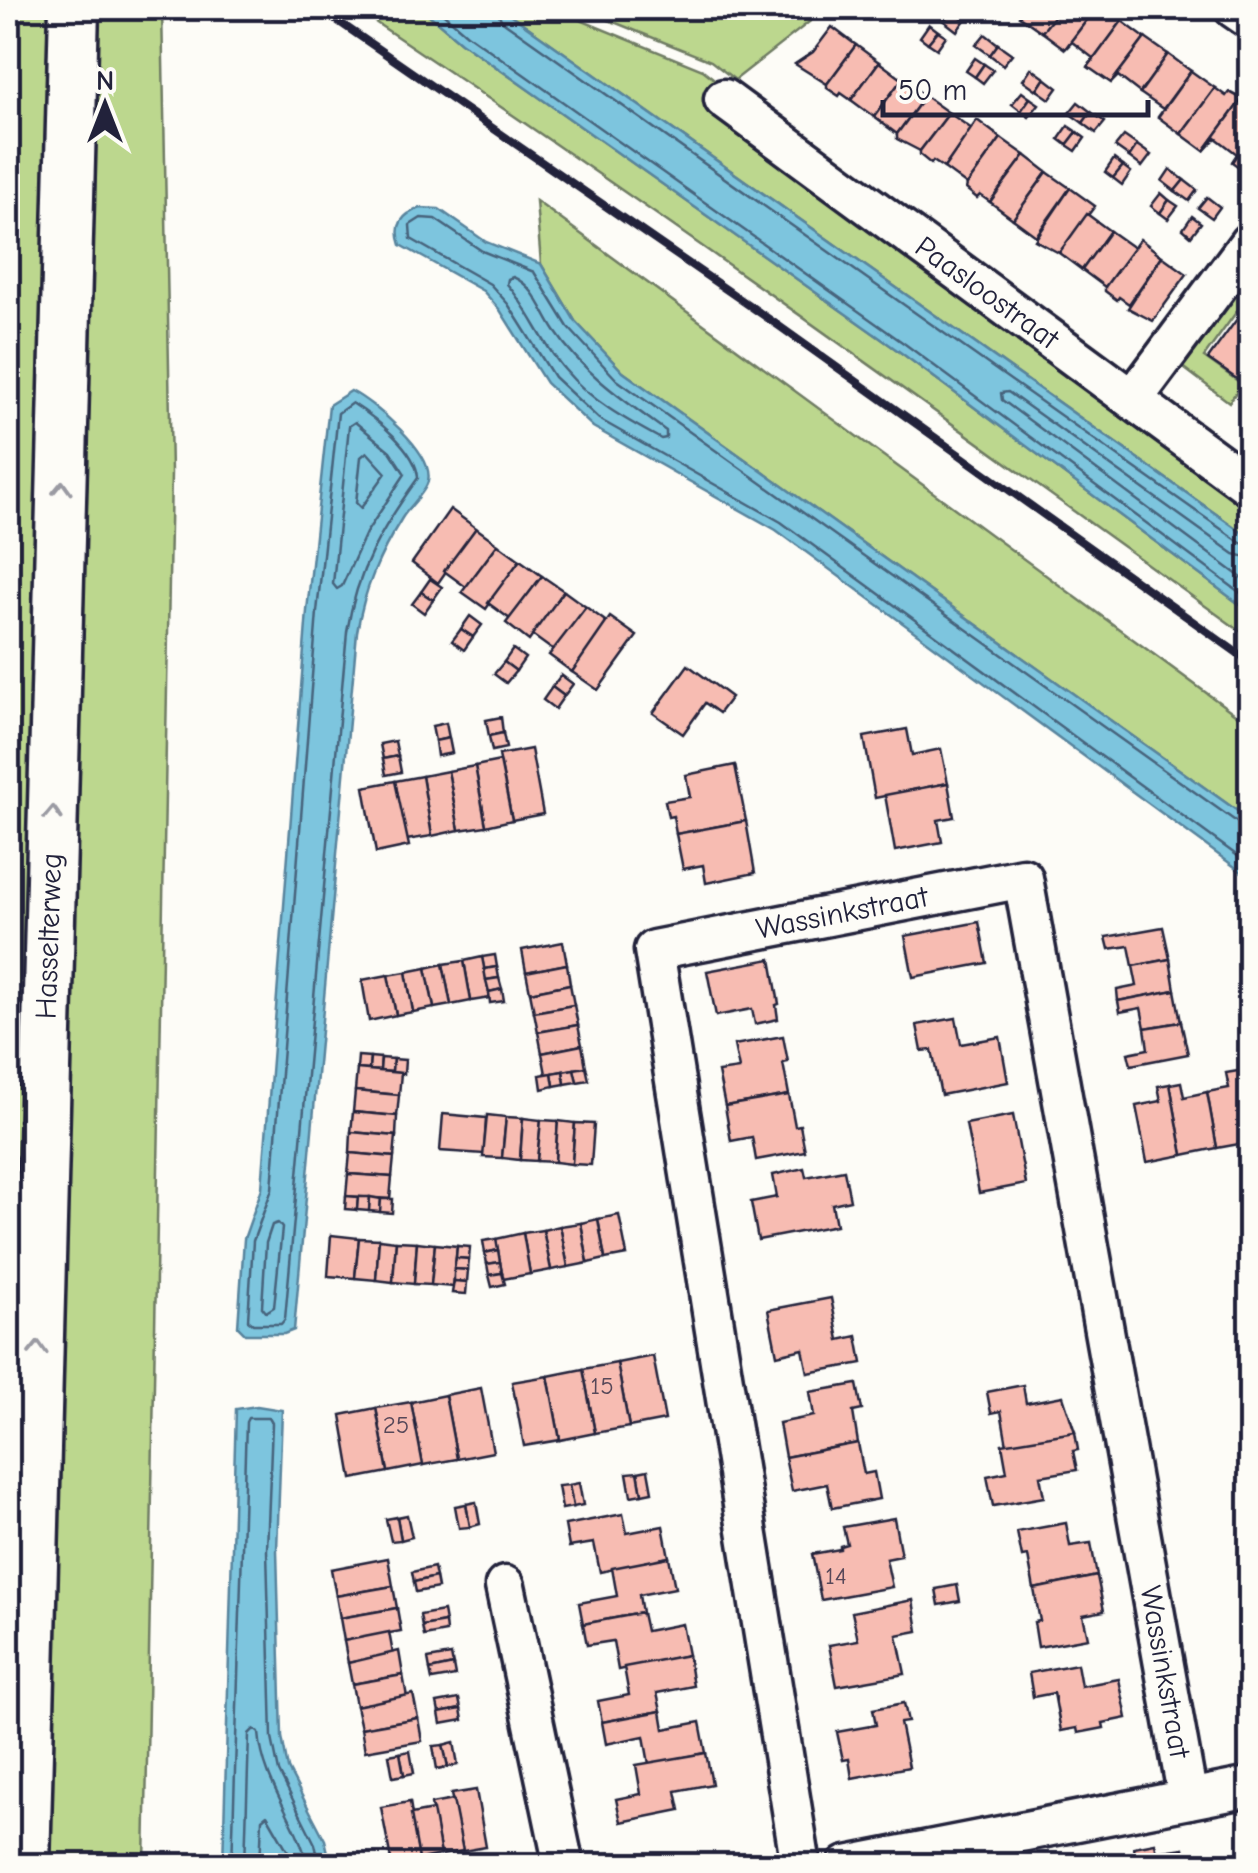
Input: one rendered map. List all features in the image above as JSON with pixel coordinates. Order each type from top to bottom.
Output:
[{"type":"main road","name":"Hasselterweg","points":[[24,1866],[74,8]]},
{"type":"street","points":[[1234,8],[1250,20]]},
{"type":"street","name":"Paasloostraat","points":[[724,99],[1250,486]]},
{"type":"street","points":[[1133,400],[1250,242]]},
{"type":"street","name":"Wassinkstraat","points":[[801,1866],[654,950],[1023,878],[1188,1799]]},
{"type":"street","points":[[504,1586],[564,1866]]},
{"type":"street","points":[[847,1866],[1250,1787]]},
{"type":"green space","points":[[19,8],[55,8],[8,1808],[8,431]]},
{"type":"green space","points":[[92,8],[162,8],[171,472],[145,1865],[44,1866]]},
{"type":"green space","points":[[354,8],[421,8],[461,42],[900,352],[1250,612],[1250,638],[693,240]]},
{"type":"green space","points":[[501,8],[551,8],[703,70],[1250,501],[1250,538]]},
{"type":"green space","points":[[579,8],[827,8],[735,80],[711,61]]},
{"type":"green space","points":[[536,201],[1250,725],[1250,820],[623,372],[575,321],[541,264]]},
{"type":"green space","points":[[1250,263],[1250,293],[1204,357],[1242,384],[1229,402],[1177,363]]},
{"type":"water","points":[[421,8],[501,8],[1250,538],[1250,612],[900,352],[461,42]]},
{"type":"water","points":[[421,208],[439,209],[486,242],[541,264],[575,321],[623,372],[1250,820],[1250,878],[776,530],[593,427],[546,383],[500,310],[483,291],[401,245],[401,221]]},
{"type":"water","points":[[351,391],[387,417],[413,443],[428,470],[428,481],[380,559],[368,587],[357,632],[294,1330],[284,1334],[245,1334],[238,1327],[244,1239],[262,1188],[307,611],[329,405]]},
{"type":"water","points":[[257,1406],[282,1410],[277,1550],[282,1737],[288,1769],[325,1840],[331,1865],[223,1865],[236,1409]]},
{"type":"building","points":[[933,8],[952,10],[944,21],[930,12]]},
{"type":"building","points":[[1025,8],[1061,8],[1042,32],[1019,16]]},
{"type":"building","points":[[1061,8],[1096,8],[1065,49],[1042,32]]},
{"type":"building","points":[[1096,8],[1104,8],[1122,21],[1088,67],[1093,58],[1072,42],[1065,49]]},
{"type":"building","points":[[952,10],[965,20],[957,31],[944,21]]},
{"type":"building","points":[[1122,21],[1145,38],[1111,83],[1088,67]]},
{"type":"building","points":[[929,24],[938,31],[928,43],[920,37]]},
{"type":"building","points":[[832,27],[856,45],[827,84],[795,64],[813,52]]},
{"type":"building","points":[[938,31],[946,36],[937,49],[928,43]]},
{"type":"building","points":[[985,34],[998,44],[990,55],[976,45]]},
{"type":"building","points":[[1145,38],[1168,54],[1140,93],[1118,76],[1111,83]]},
{"type":"building","points":[[998,44],[1012,54],[1003,65],[990,55]]},
{"type":"building","points":[[856,45],[879,62],[851,100],[827,88],[827,84]]},
{"type":"building","points":[[1168,54],[1191,71],[1163,109],[1140,93]]},
{"type":"building","points":[[975,58],[984,64],[975,77],[966,71]]},
{"type":"building","points":[[879,62],[902,79],[874,117],[851,100]]},
{"type":"building","points":[[984,64],[993,70],[983,83],[975,77]]},
{"type":"building","points":[[1031,68],[1045,78],[1037,90],[1023,80]]},
{"type":"building","points":[[1191,71],[1215,88],[1181,134],[1158,117]]},
{"type":"building","points":[[1045,78],[1058,88],[1050,99],[1037,90]]},
{"type":"building","points":[[902,79],[925,96],[897,134],[874,117]]},
{"type":"building","points":[[1215,88],[1226,96],[1229,92],[1242,99],[1204,151],[1181,134]]},
{"type":"building","points":[[1022,92],[1030,98],[1021,111],[1012,104]]},
{"type":"building","points":[[925,96],[949,113],[920,151],[897,139],[897,134]]},
{"type":"building","points":[[1030,98],[1039,104],[1029,117],[1021,111]]},
{"type":"building","points":[[1242,99],[1250,105],[1250,136],[1232,162],[1237,154],[1216,138],[1204,151]]},
{"type":"building","points":[[1078,102],[1091,112],[1083,123],[1069,113]]},
{"type":"building","points":[[1091,112],[1105,122],[1096,133],[1083,123]]},
{"type":"building","points":[[949,113],[972,129],[944,168],[933,161],[931,164],[920,151]]},
{"type":"building","points":[[977,120],[1001,138],[967,185],[944,168]]},
{"type":"building","points":[[1068,126],[1077,132],[1067,145],[1059,139]]},
{"type":"building","points":[[1077,132],[1085,138],[1076,151],[1067,145]]},
{"type":"building","points":[[1124,136],[1137,145],[1129,157],[1115,147]]},
{"type":"building","points":[[1250,136],[1250,175],[1232,162]]},
{"type":"building","points":[[1001,138],[1025,155],[990,202],[966,189]]},
{"type":"building","points":[[1137,145],[1151,155],[1142,167],[1129,157]]},
{"type":"building","points":[[1025,155],[1047,172],[1013,219],[990,202]]},
{"type":"building","points":[[1114,159],[1123,166],[1113,178],[1105,172]]},
{"type":"building","points":[[1123,166],[1131,172],[1122,185],[1113,178]]},
{"type":"building","points":[[1170,169],[1184,180],[1175,191],[1162,181]]},
{"type":"building","points":[[1047,172],[1070,188],[1036,236],[1013,219]]},
{"type":"building","points":[[1184,180],[1197,190],[1189,201],[1175,191]]},
{"type":"building","points":[[1070,188],[1095,206],[1059,253],[1035,240]]},
{"type":"building","points":[[1161,193],[1169,200],[1160,213],[1151,206]]},
{"type":"building","points":[[1207,197],[1220,207],[1212,218],[1198,208]]},
{"type":"building","points":[[1169,200],[1178,206],[1168,219],[1160,213]]},
{"type":"building","points":[[1087,214],[1110,231],[1082,270],[1059,253]]},
{"type":"building","points":[[1192,216],[1201,223],[1191,236],[1183,229]]},
{"type":"building","points":[[1110,231],[1134,248],[1105,287],[1082,270]]},
{"type":"building","points":[[1140,239],[1162,256],[1129,304],[1119,297],[1117,300],[1105,287]]},
{"type":"building","points":[[1162,256],[1187,274],[1153,321],[1128,308]]},
{"type":"building","points":[[1250,301],[1250,369],[1241,382],[1208,359]]},
{"type":"building","points":[[450,509],[476,528],[438,583],[412,563]]},
{"type":"building","points":[[476,528],[498,544],[466,587],[444,571]]},
{"type":"building","points":[[498,544],[520,560],[486,609],[462,592]]},
{"type":"building","points":[[520,560],[542,576],[510,619],[488,603]]},
{"type":"building","points":[[542,576],[564,591],[529,641],[506,623]]},
{"type":"building","points":[[430,579],[442,587],[433,600],[421,592]]},
{"type":"building","points":[[564,591],[586,607],[554,651],[532,635]]},
{"type":"building","points":[[421,592],[433,600],[424,613],[412,604]]},
{"type":"building","points":[[586,607],[608,623],[572,672],[549,655]]},
{"type":"building","points":[[470,616],[482,625],[473,637],[461,629]]},
{"type":"building","points":[[610,617],[637,636],[598,690],[572,672]]},
{"type":"building","points":[[461,629],[473,637],[464,650],[452,641]]},
{"type":"building","points":[[513,649],[525,658],[516,671],[504,662]]},
{"type":"building","points":[[504,662],[516,671],[506,683],[494,674]]},
{"type":"building","points":[[688,665],[731,697],[719,713],[705,703],[683,734],[653,713]]},
{"type":"building","points":[[561,675],[573,684],[564,696],[552,687]]},
{"type":"building","points":[[552,687],[564,696],[555,709],[543,700]]},
{"type":"building","points":[[501,717],[503,733],[489,736],[486,720]]},
{"type":"building","points":[[446,723],[449,738],[435,741],[432,726]]},
{"type":"building","points":[[907,729],[912,755],[941,749],[948,783],[875,798],[864,737]]},
{"type":"building","points":[[503,733],[506,748],[492,751],[489,736]]},
{"type":"building","points":[[449,738],[452,753],[437,756],[435,741]]},
{"type":"building","points":[[395,741],[398,756],[383,759],[380,744]]},
{"type":"building","points":[[531,749],[543,814],[512,820],[499,755]]},
{"type":"building","points":[[398,756],[401,772],[386,775],[383,759]]},
{"type":"building","points":[[500,761],[512,820],[486,826],[475,766]]},
{"type":"building","points":[[735,765],[746,821],[676,834],[665,801],[690,797],[686,775]]},
{"type":"building","points":[[475,766],[486,826],[459,830],[448,771]]},
{"type":"building","points":[[448,771],[459,830],[432,836],[422,776]]},
{"type":"building","points":[[422,776],[432,836],[406,840],[395,781]]},
{"type":"building","points":[[395,781],[409,846],[376,853],[364,787]]},
{"type":"building","points":[[948,783],[954,817],[938,820],[942,842],[895,851],[885,795]]},
{"type":"building","points":[[746,821],[755,873],[706,883],[703,865],[683,869],[676,834]]},
{"type":"building","points":[[979,922],[987,963],[913,977],[905,936]]},
{"type":"building","points":[[1163,927],[1170,959],[1133,966],[1129,946],[1109,949],[1106,937]]},
{"type":"building","points":[[563,942],[567,964],[526,972],[522,950]]},
{"type":"building","points":[[495,955],[497,967],[484,969],[482,957]]},
{"type":"building","points":[[482,957],[490,998],[471,1001],[464,961]]},
{"type":"building","points":[[771,959],[778,1019],[755,1024],[752,1009],[716,1016],[707,971]]},
{"type":"building","points":[[1170,959],[1175,990],[1118,1001],[1117,990],[1137,986],[1133,966]]},
{"type":"building","points":[[464,961],[471,1001],[451,1005],[443,964]]},
{"type":"building","points":[[443,964],[451,1005],[434,1008],[426,968]]},
{"type":"building","points":[[567,964],[570,984],[530,992],[526,972]]},
{"type":"building","points":[[497,967],[499,978],[486,980],[484,969]]},
{"type":"building","points":[[426,968],[434,1008],[413,1012],[406,972]]},
{"type":"building","points":[[406,972],[413,1012],[396,1015],[388,975]]},
{"type":"building","points":[[388,975],[396,1015],[369,1021],[362,980]]},
{"type":"building","points":[[499,978],[502,989],[489,992],[486,980]]},
{"type":"building","points":[[570,984],[574,1005],[534,1012],[530,992]]},
{"type":"building","points":[[502,989],[504,1001],[490,1003],[489,992]]},
{"type":"building","points":[[1175,990],[1181,1022],[1145,1028],[1141,1008],[1120,1012],[1118,1001]]},
{"type":"building","points":[[574,1005],[578,1025],[538,1032],[534,1012]]},
{"type":"building","points":[[956,1018],[961,1044],[1000,1037],[1008,1082],[941,1095],[932,1050],[922,1051],[917,1025]]},
{"type":"building","points":[[1181,1022],[1188,1054],[1131,1065],[1128,1053],[1148,1049],[1145,1028]]},
{"type":"building","points":[[578,1025],[582,1045],[542,1053],[538,1032]]},
{"type":"building","points":[[783,1036],[789,1095],[725,1106],[718,1072],[739,1069],[734,1045]]},
{"type":"building","points":[[582,1045],[586,1067],[546,1074],[542,1053]]},
{"type":"building","points":[[358,1056],[370,1057],[369,1070],[357,1069]]},
{"type":"building","points":[[370,1057],[381,1058],[380,1071],[369,1070]]},
{"type":"building","points":[[381,1058],[393,1059],[392,1072],[380,1071]]},
{"type":"building","points":[[393,1059],[405,1060],[404,1074],[392,1072]]},
{"type":"building","points":[[586,1067],[589,1080],[577,1082],[574,1069]]},
{"type":"building","points":[[357,1069],[401,1073],[399,1095],[355,1091]]},
{"type":"building","points":[[574,1069],[577,1082],[565,1084],[563,1071]]},
{"type":"building","points":[[1250,1069],[1250,1135],[1238,1071]]},
{"type":"building","points":[[563,1071],[565,1084],[554,1086],[552,1073]]},
{"type":"building","points":[[1238,1071],[1250,1142],[1217,1148],[1207,1092],[1229,1088],[1226,1073]]},
{"type":"building","points":[[552,1073],[554,1086],[542,1089],[540,1075]]},
{"type":"building","points":[[1181,1082],[1184,1097],[1207,1092],[1217,1148],[1183,1155],[1170,1084]]},
{"type":"building","points":[[1170,1084],[1183,1155],[1147,1162],[1136,1106],[1161,1101],[1158,1086]]},
{"type":"building","points":[[355,1091],[399,1095],[397,1116],[353,1112]]},
{"type":"building","points":[[789,1095],[805,1151],[756,1160],[752,1137],[731,1141],[725,1106]]},
{"type":"building","points":[[353,1112],[397,1116],[396,1136],[351,1132]]},
{"type":"building","points":[[443,1114],[486,1118],[484,1154],[440,1151]]},
{"type":"building","points":[[487,1115],[506,1117],[502,1158],[483,1157]]},
{"type":"building","points":[[1013,1115],[1026,1184],[979,1193],[966,1124]]},
{"type":"building","points":[[506,1117],[523,1118],[520,1160],[502,1158]]},
{"type":"building","points":[[523,1118],[541,1120],[537,1161],[520,1160]]},
{"type":"building","points":[[541,1120],[558,1121],[555,1162],[537,1161]]},
{"type":"building","points":[[558,1121],[575,1123],[572,1164],[555,1162]]},
{"type":"building","points":[[575,1123],[594,1124],[591,1165],[572,1164]]},
{"type":"building","points":[[351,1132],[396,1136],[394,1157],[350,1153]]},
{"type":"building","points":[[350,1153],[394,1157],[392,1177],[348,1174]]},
{"type":"building","points":[[804,1168],[806,1177],[844,1170],[850,1200],[832,1204],[836,1225],[758,1240],[751,1202],[777,1197],[773,1175]]},
{"type":"building","points":[[348,1174],[392,1177],[390,1199],[346,1196]]},
{"type":"building","points":[[346,1196],[358,1197],[357,1210],[345,1209]]},
{"type":"building","points":[[358,1197],[370,1197],[369,1211],[357,1210]]},
{"type":"building","points":[[370,1197],[381,1199],[380,1212],[369,1211]]},
{"type":"building","points":[[381,1199],[393,1199],[392,1213],[380,1212]]},
{"type":"building","points":[[619,1215],[627,1255],[605,1259],[598,1219]]},
{"type":"building","points":[[598,1219],[605,1259],[588,1263],[581,1223]]},
{"type":"building","points":[[581,1223],[588,1263],[568,1267],[560,1226]]},
{"type":"building","points":[[560,1226],[568,1267],[551,1270],[543,1230]]},
{"type":"building","points":[[543,1230],[551,1270],[530,1274],[523,1233]]},
{"type":"building","points":[[523,1233],[530,1274],[503,1279],[496,1239]]},
{"type":"building","points":[[331,1235],[359,1238],[355,1278],[328,1276]]},
{"type":"building","points":[[359,1238],[379,1239],[376,1280],[355,1278]]},
{"type":"building","points":[[379,1239],[396,1241],[393,1282],[376,1280]]},
{"type":"building","points":[[496,1239],[498,1250],[485,1253],[483,1241]]},
{"type":"building","points":[[396,1241],[417,1242],[414,1284],[393,1282]]},
{"type":"building","points":[[417,1242],[435,1244],[431,1285],[414,1284]]},
{"type":"building","points":[[435,1244],[457,1246],[453,1287],[431,1285]]},
{"type":"building","points":[[457,1246],[470,1247],[469,1259],[456,1258]]},
{"type":"building","points":[[498,1250],[500,1262],[487,1264],[485,1253]]},
{"type":"building","points":[[456,1258],[469,1259],[468,1270],[454,1269]]},
{"type":"building","points":[[500,1262],[502,1273],[489,1275],[487,1264]]},
{"type":"building","points":[[454,1269],[468,1270],[467,1282],[454,1281]]},
{"type":"building","points":[[502,1273],[505,1284],[492,1287],[489,1275]]},
{"type":"building","points":[[454,1281],[467,1282],[466,1294],[452,1293]]},
{"type":"building","points":[[831,1298],[839,1340],[857,1336],[862,1363],[808,1373],[803,1349],[777,1355],[768,1310]]},
{"type":"building","points":[[653,1356],[665,1420],[629,1427],[617,1363]]},
{"type":"building","points":[[617,1363],[629,1427],[595,1433],[583,1369]]},
{"type":"building","points":[[583,1369],[595,1433],[560,1440],[548,1376]]},
{"type":"building","points":[[548,1376],[560,1440],[524,1446],[512,1382]]},
{"type":"building","points":[[857,1384],[862,1410],[853,1412],[858,1443],[785,1457],[779,1423],[814,1416],[810,1392]]},
{"type":"building","points":[[1023,1385],[1026,1403],[1063,1396],[1075,1432],[1007,1445],[1001,1411],[991,1413],[987,1392]]},
{"type":"building","points":[[481,1388],[493,1452],[457,1459],[445,1395]]},
{"type":"building","points":[[445,1395],[457,1459],[423,1465],[411,1402]]},
{"type":"building","points":[[411,1402],[423,1465],[388,1472],[376,1408]]},
{"type":"building","points":[[376,1408],[388,1472],[352,1479],[341,1415]]},
{"type":"building","points":[[1075,1432],[1077,1470],[1040,1476],[1044,1497],[993,1506],[987,1476],[1007,1472],[1002,1444]]},
{"type":"building","points":[[858,1443],[864,1474],[874,1472],[879,1499],[832,1508],[827,1484],[792,1491],[785,1457]]},
{"type":"building","points":[[648,1470],[652,1492],[642,1494],[638,1472]]},
{"type":"building","points":[[638,1472],[642,1494],[631,1496],[627,1473]]},
{"type":"building","points":[[579,1483],[583,1505],[573,1507],[569,1485]]},
{"type":"building","points":[[569,1485],[573,1507],[562,1509],[558,1486]]},
{"type":"building","points":[[476,1502],[480,1524],[470,1527],[466,1504]]},
{"type":"building","points":[[466,1504],[470,1527],[459,1528],[455,1506]]},
{"type":"building","points":[[623,1514],[627,1533],[663,1526],[669,1557],[600,1572],[594,1543],[569,1547],[565,1525]]},
{"type":"building","points":[[407,1515],[412,1537],[401,1540],[397,1517]]},
{"type":"building","points":[[397,1517],[401,1540],[391,1541],[386,1519]]},
{"type":"building","points":[[894,1518],[901,1556],[886,1559],[892,1587],[821,1600],[812,1554],[847,1544],[843,1527]]},
{"type":"building","points":[[1066,1523],[1070,1546],[1091,1543],[1097,1576],[1034,1589],[1028,1556],[1022,1557],[1017,1532]]},
{"type":"building","points":[[669,1557],[675,1588],[639,1595],[642,1613],[583,1624],[579,1603],[617,1596],[612,1568]]},
{"type":"building","points":[[388,1558],[393,1586],[336,1596],[331,1569]]},
{"type":"building","points":[[434,1567],[436,1577],[414,1582],[412,1572]]},
{"type":"building","points":[[1097,1576],[1104,1611],[1083,1615],[1088,1638],[1038,1647],[1034,1622],[1040,1621],[1034,1589]]},
{"type":"building","points":[[436,1577],[438,1588],[416,1592],[414,1582]]},
{"type":"building","points":[[957,1585],[960,1601],[939,1605],[936,1589]]},
{"type":"building","points":[[393,1586],[397,1608],[340,1618],[336,1596]]},
{"type":"building","points":[[913,1600],[918,1631],[897,1635],[905,1674],[837,1686],[829,1645],[858,1640],[852,1612]]},
{"type":"building","points":[[397,1608],[401,1631],[344,1641],[340,1618]]},
{"type":"building","points":[[443,1611],[445,1622],[422,1626],[420,1615]]},
{"type":"building","points":[[642,1613],[646,1631],[682,1624],[688,1655],[618,1670],[613,1641],[587,1645],[583,1624]]},
{"type":"building","points":[[445,1622],[446,1632],[424,1636],[422,1626]]},
{"type":"building","points":[[389,1632],[393,1654],[348,1663],[344,1641]]},
{"type":"building","points":[[399,1651],[403,1675],[352,1684],[348,1663]]},
{"type":"building","points":[[451,1655],[453,1665],[430,1670],[428,1659]]},
{"type":"building","points":[[688,1655],[693,1686],[657,1693],[661,1711],[602,1722],[598,1701],[629,1695],[624,1667]]},
{"type":"building","points":[[1077,1664],[1081,1686],[1119,1679],[1127,1718],[1103,1723],[1104,1728],[1078,1733],[1077,1728],[1061,1731],[1054,1693],[1033,1697],[1029,1673]]},
{"type":"building","points":[[453,1665],[455,1676],[432,1680],[430,1670]]},
{"type":"building","points":[[403,1675],[407,1697],[356,1706],[352,1684]]},
{"type":"building","points":[[413,1694],[418,1718],[361,1728],[356,1706]]},
{"type":"building","points":[[459,1699],[461,1709],[439,1713],[437,1703]]},
{"type":"building","points":[[904,1703],[908,1722],[900,1723],[909,1767],[852,1778],[849,1759],[843,1760],[837,1732],[876,1725],[873,1709]]},
{"type":"building","points":[[461,1709],[463,1720],[441,1724],[439,1713]]},
{"type":"building","points":[[661,1711],[664,1729],[700,1722],[706,1753],[649,1764],[644,1736],[606,1744],[602,1722]]},
{"type":"building","points":[[418,1718],[422,1741],[365,1751],[361,1728]]},
{"type":"building","points":[[454,1742],[458,1765],[448,1767],[443,1745]]},
{"type":"building","points":[[443,1745],[448,1767],[437,1769],[433,1746]]},
{"type":"building","points":[[410,1751],[414,1773],[404,1775],[400,1753]]},
{"type":"building","points":[[400,1753],[404,1775],[393,1777],[389,1755]]},
{"type":"building","points":[[706,1753],[712,1784],[676,1791],[680,1810],[621,1822],[616,1799],[641,1794],[636,1765]]},
{"type":"building","points":[[476,1790],[486,1847],[463,1851],[451,1794]]},
{"type":"building","points":[[453,1800],[463,1851],[441,1855],[431,1804]]},
{"type":"building","points":[[410,1802],[419,1859],[392,1865],[381,1807]]},
{"type":"building","points":[[433,1810],[441,1855],[419,1859],[411,1814]]},
{"type":"building","points":[[1155,1843],[1157,1852],[1184,1848],[1187,1866],[1137,1866],[1134,1847]]},
{"type":"railway","points":[[319,8],[779,326],[1250,662]]}]
